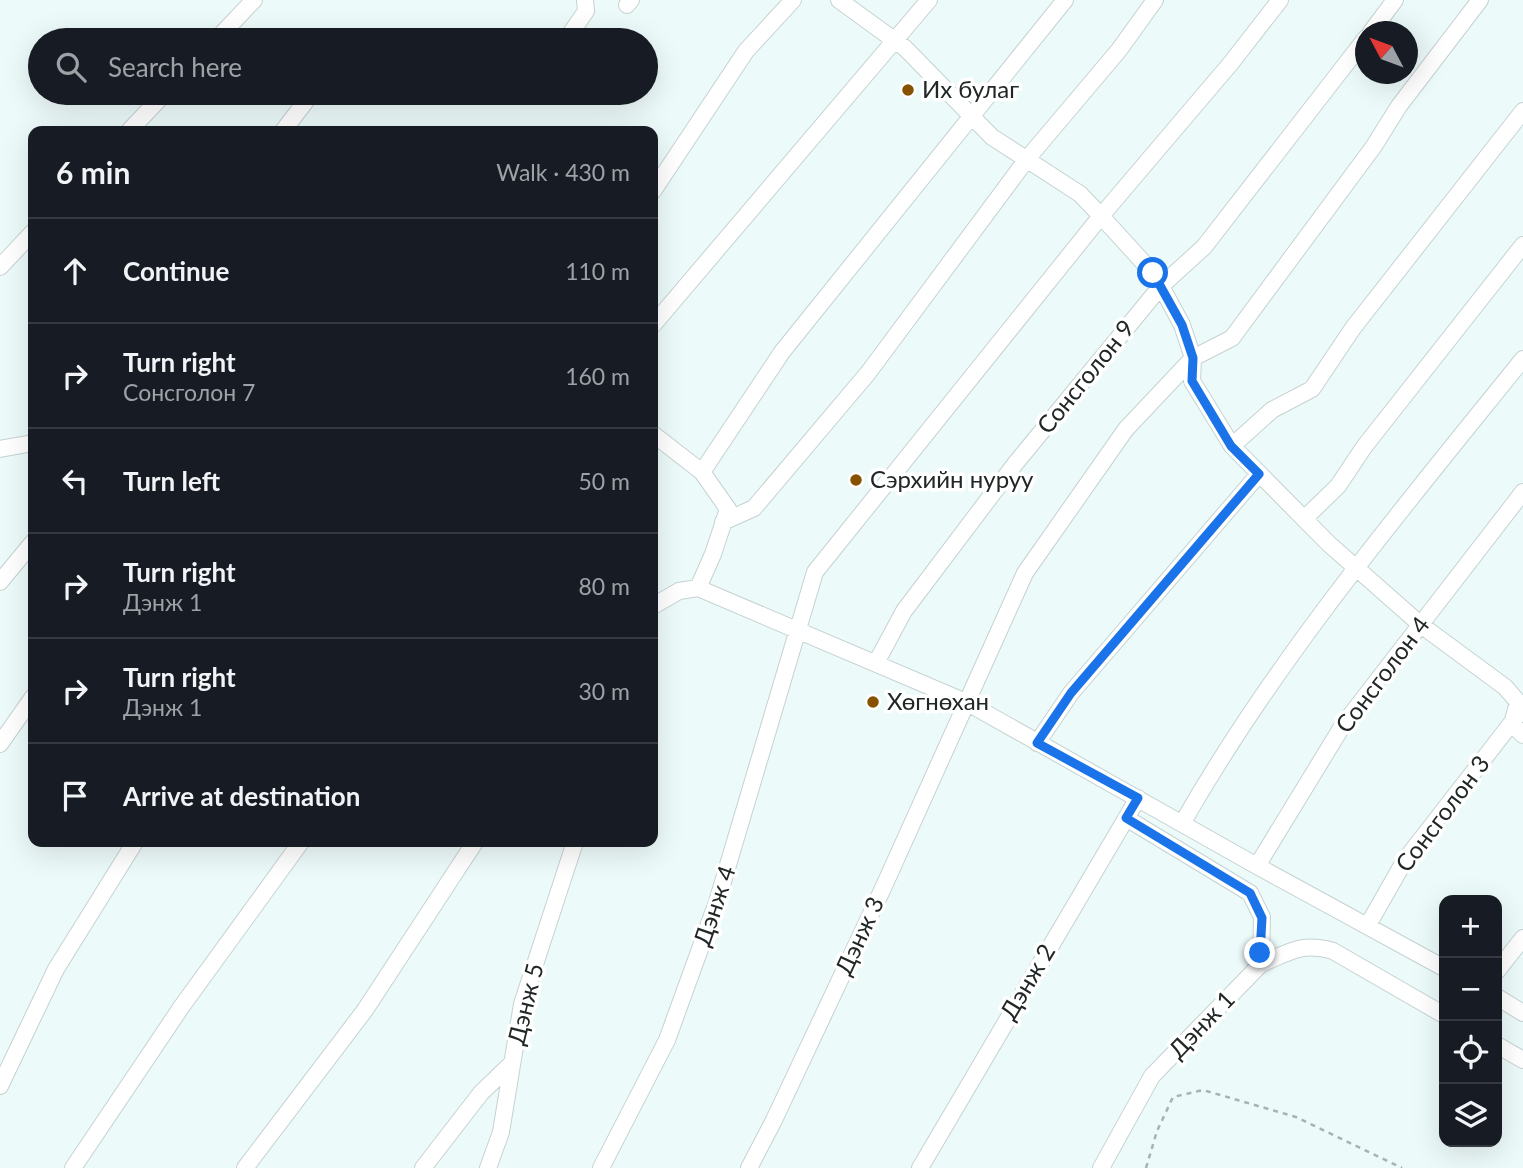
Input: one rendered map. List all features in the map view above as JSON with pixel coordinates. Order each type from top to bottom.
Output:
[{"type":"street","points":[[227,28],[254,0]]},
{"type":"street","points":[[574,28],[586,11],[585,0]]},
{"type":"street","points":[[658,183],[746,51],[793,0]]},
{"type":"street","points":[[839,0],[894,40],[992,137],[1080,194],[1101,216],[1153,273],[1161,286],[1182,325],[1193,358],[1192,381],[1231,446],[1329,544],[1421,625],[1505,687],[1518,702],[1517,729]]},
{"type":"street","points":[[658,319],[929,0]]},
{"type":"street","points":[[702,472],[782,352],[1065,0]]},
{"type":"street","points":[[723,522],[754,508],[868,373],[1027,159],[1119,50],[1155,0]]},
{"type":"street","name":"Дэнж 4","points":[[601,1168],[667,1040],[718,902],[815,572],[1101,216],[1231,63],[1280,0]]},
{"type":"street","points":[[1379,21],[1395,0]]},
{"type":"street","name":"Дэнж 3","points":[[749,1168],[878,898],[1025,573],[1126,429],[1193,358],[1232,338],[1374,146],[1399,106],[1480,0]]},
{"type":"street","name":"Сонсголон 9","points":[[876,663],[904,611],[1015,464],[1161,286],[1204,247],[1355,52]]},
{"type":"street","points":[[134,126],[154,105]]},
{"type":"street","points":[[287,126],[303,105]]},
{"type":"street","points":[[1231,446],[1272,410],[1312,389],[1353,328],[1523,111]]},
{"type":"street","points":[[0,267],[28,237]]},
{"type":"street","points":[[1304,519],[1338,486],[1364,447],[1523,245]]},
{"type":"street","points":[[1183,822],[1220,758],[1357,566],[1523,359]]},
{"type":"street","points":[[658,438],[702,472],[727,509],[713,554],[698,587]]},
{"type":"street","points":[[0,449],[28,444]]},
{"type":"street","points":[[1037,743],[1071,693],[1259,474]]},
{"type":"street","name":"Сонсголон 4","points":[[1257,866],[1343,725],[1523,492]]},
{"type":"street","points":[[0,582],[28,548]]},
{"type":"street","points":[[658,603],[679,592],[698,587],[965,702],[1439,965]]},
{"type":"street","points":[[0,744],[28,704]]},
{"type":"street","name":"Сонсголон 3","points":[[1368,925],[1405,860],[1517,729],[1523,708]]},
{"type":"street","name":"Дэнж 2","points":[[920,1168],[1138,798]]},
{"type":"street","points":[[1126,818],[1250,893],[1262,918],[1261,964],[1302,947],[1315,946],[1333,951],[1439,1012]]},
{"type":"street","points":[[0,1086],[57,969],[132,847]]},
{"type":"street","points":[[73,1168],[182,1006],[297,847]]},
{"type":"street","points":[[245,1168],[365,1010],[472,847]]},
{"type":"street","name":"Дэнж 5","points":[[488,1168],[501,1132],[522,1004],[573,847]]},
{"type":"street","points":[[1502,965],[1523,938]]},
{"type":"street","name":"Дэнж 1","points":[[1101,1168],[1152,1076],[1261,964]]},
{"type":"street","points":[[1502,1000],[1523,1013]]},
{"type":"street","points":[[1502,1048],[1523,1060]]},
{"type":"street","points":[[423,1168],[481,1093],[512,1063]]},
{"type":"path","points":[[1146,1168],[1157,1131],[1173,1097],[1203,1090],[1296,1117],[1402,1168]]},
{"type":"place","name":"Их булаг","points":[[908,90]]},
{"type":"place","name":"Сэрхийн нуруу","points":[[856,480]]},
{"type":"place","name":"Хөгнөхан","points":[[873,702]]},
{"type":"route","points":[[1153,273],[1182,325],[1193,358],[1192,381],[1231,446],[1259,474],[1071,693],[1037,743],[1138,798],[1126,818],[1250,893],[1262,918],[1260,953]]}]
